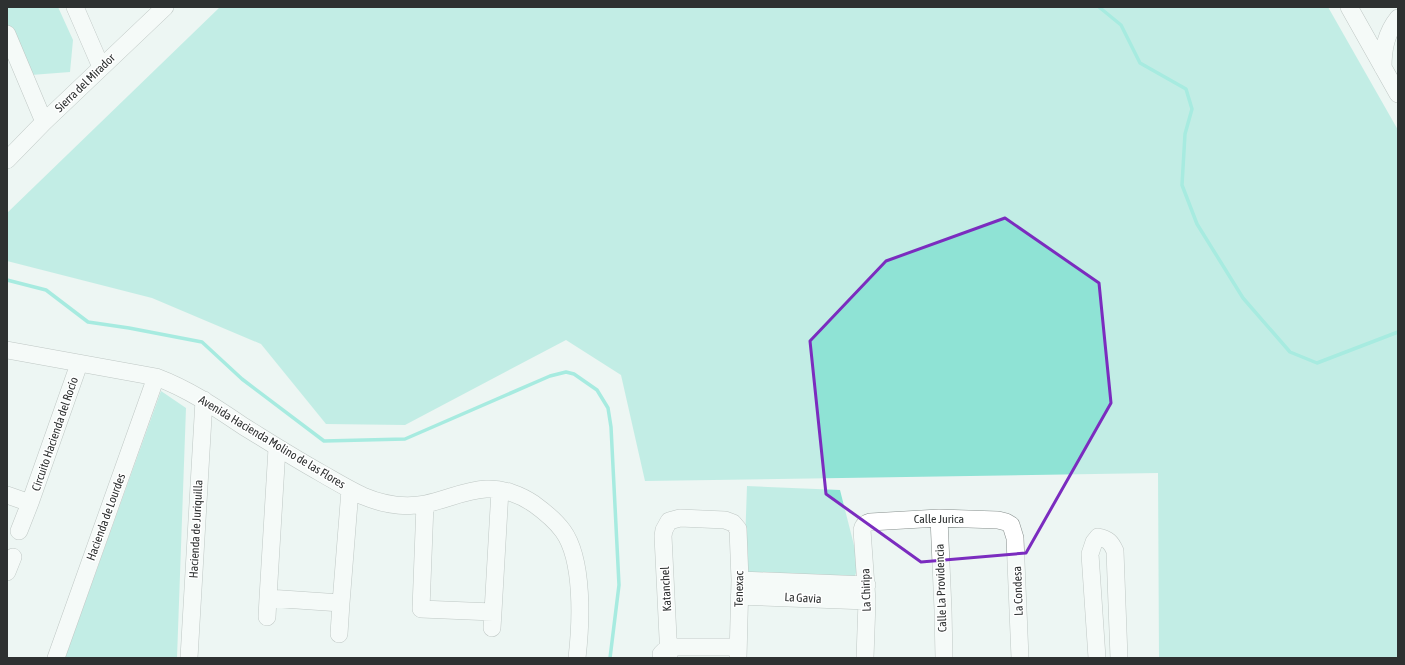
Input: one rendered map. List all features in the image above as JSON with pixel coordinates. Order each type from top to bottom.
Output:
[{"type":"street","points":[[74,7],[101,67]]},
{"type":"street","name":"Sierra del Mirador","points":[[7,160],[44,122],[164,7]]},
{"type":"street","points":[[1349,7],[1398,94]]},
{"type":"street","points":[[1383,68],[1383,52],[1386,38],[1391,27],[1398,18]]},
{"type":"street","points":[[7,34],[44,122]]},
{"type":"street","name":"Avenida Hacienda Molino de las Flores","points":[[7,350],[156,377],[178,386],[204,400],[277,448],[350,490],[376,501],[391,505],[406,506],[425,504],[476,490],[487,489],[500,490],[516,494],[529,500],[544,511],[564,532],[569,543],[576,568],[580,604],[579,634],[576,658]]},
{"type":"street","name":"Circuito Hacienda del Rocío","points":[[7,495],[30,503],[79,364]]},
{"type":"street","name":"Hacienda de Lourdes","points":[[56,658],[156,377]]},
{"type":"street","name":"Hacienda de Juriquilla","points":[[189,658],[204,400]]},
{"type":"street","points":[[267,617],[277,448]]},
{"type":"street","points":[[339,634],[350,490]]},
{"type":"street","points":[[425,504],[420,615],[492,620],[500,490]]},
{"type":"street","points":[[19,530],[30,503]]},
{"type":"street","name":"Tenexac","points":[[669,521],[680,518],[725,520],[736,525],[739,534],[740,588],[738,653]]},
{"type":"street","name":"Calle Jurica","points":[[866,523],[939,518],[998,520],[1011,525]]},
{"type":"street","name":"Calle La Providencia","points":[[939,518],[944,658]]},
{"type":"street","name":"Katanchel","points":[[665,654],[663,536],[664,530],[669,521]]},
{"type":"street","name":"La Chiripa","points":[[865,658],[867,593],[862,530],[866,523]]},
{"type":"street","name":"La Condesa","points":[[1011,525],[1016,549],[1020,658]]},
{"type":"street","points":[[1097,658],[1090,554],[1094,542],[1098,537],[1105,538],[1111,542],[1115,551],[1118,658]]},
{"type":"street","name":"La Gavia","points":[[740,588],[867,593]]},
{"type":"street","points":[[268,598],[341,603]]},
{"type":"street","points":[[665,654],[738,653]]},
{"type":"highlighted area","points":[[1005,218],[1099,283],[1111,403],[1026,553],[921,562],[826,494],[810,341],[886,261]]},
{"type":"green space","points":[[7,7],[58,7],[73,40],[70,72],[31,75],[7,23]]},
{"type":"green space","points":[[220,7],[1328,7],[1398,130],[1398,658],[1159,658],[1158,473],[645,481],[621,375],[566,340],[405,425],[326,424],[261,344],[152,298],[7,261],[7,213]]},
{"type":"green space","points":[[161,391],[186,408],[177,658],[65,658]]},
{"type":"green space","points":[[747,486],[840,490],[858,563],[856,574],[853,579],[744,572]]},
{"type":"waterway","points":[[1099,7],[1121,25],[1140,63],[1186,89],[1192,109],[1185,134],[1182,185],[1197,224],[1243,298],[1290,352],[1317,363],[1398,332]]},
{"type":"waterway","points":[[7,280],[46,290],[88,322],[202,342],[242,379],[324,441],[405,439],[550,376],[566,372],[574,374],[597,390],[608,408],[611,427],[619,585],[610,658]]}]
